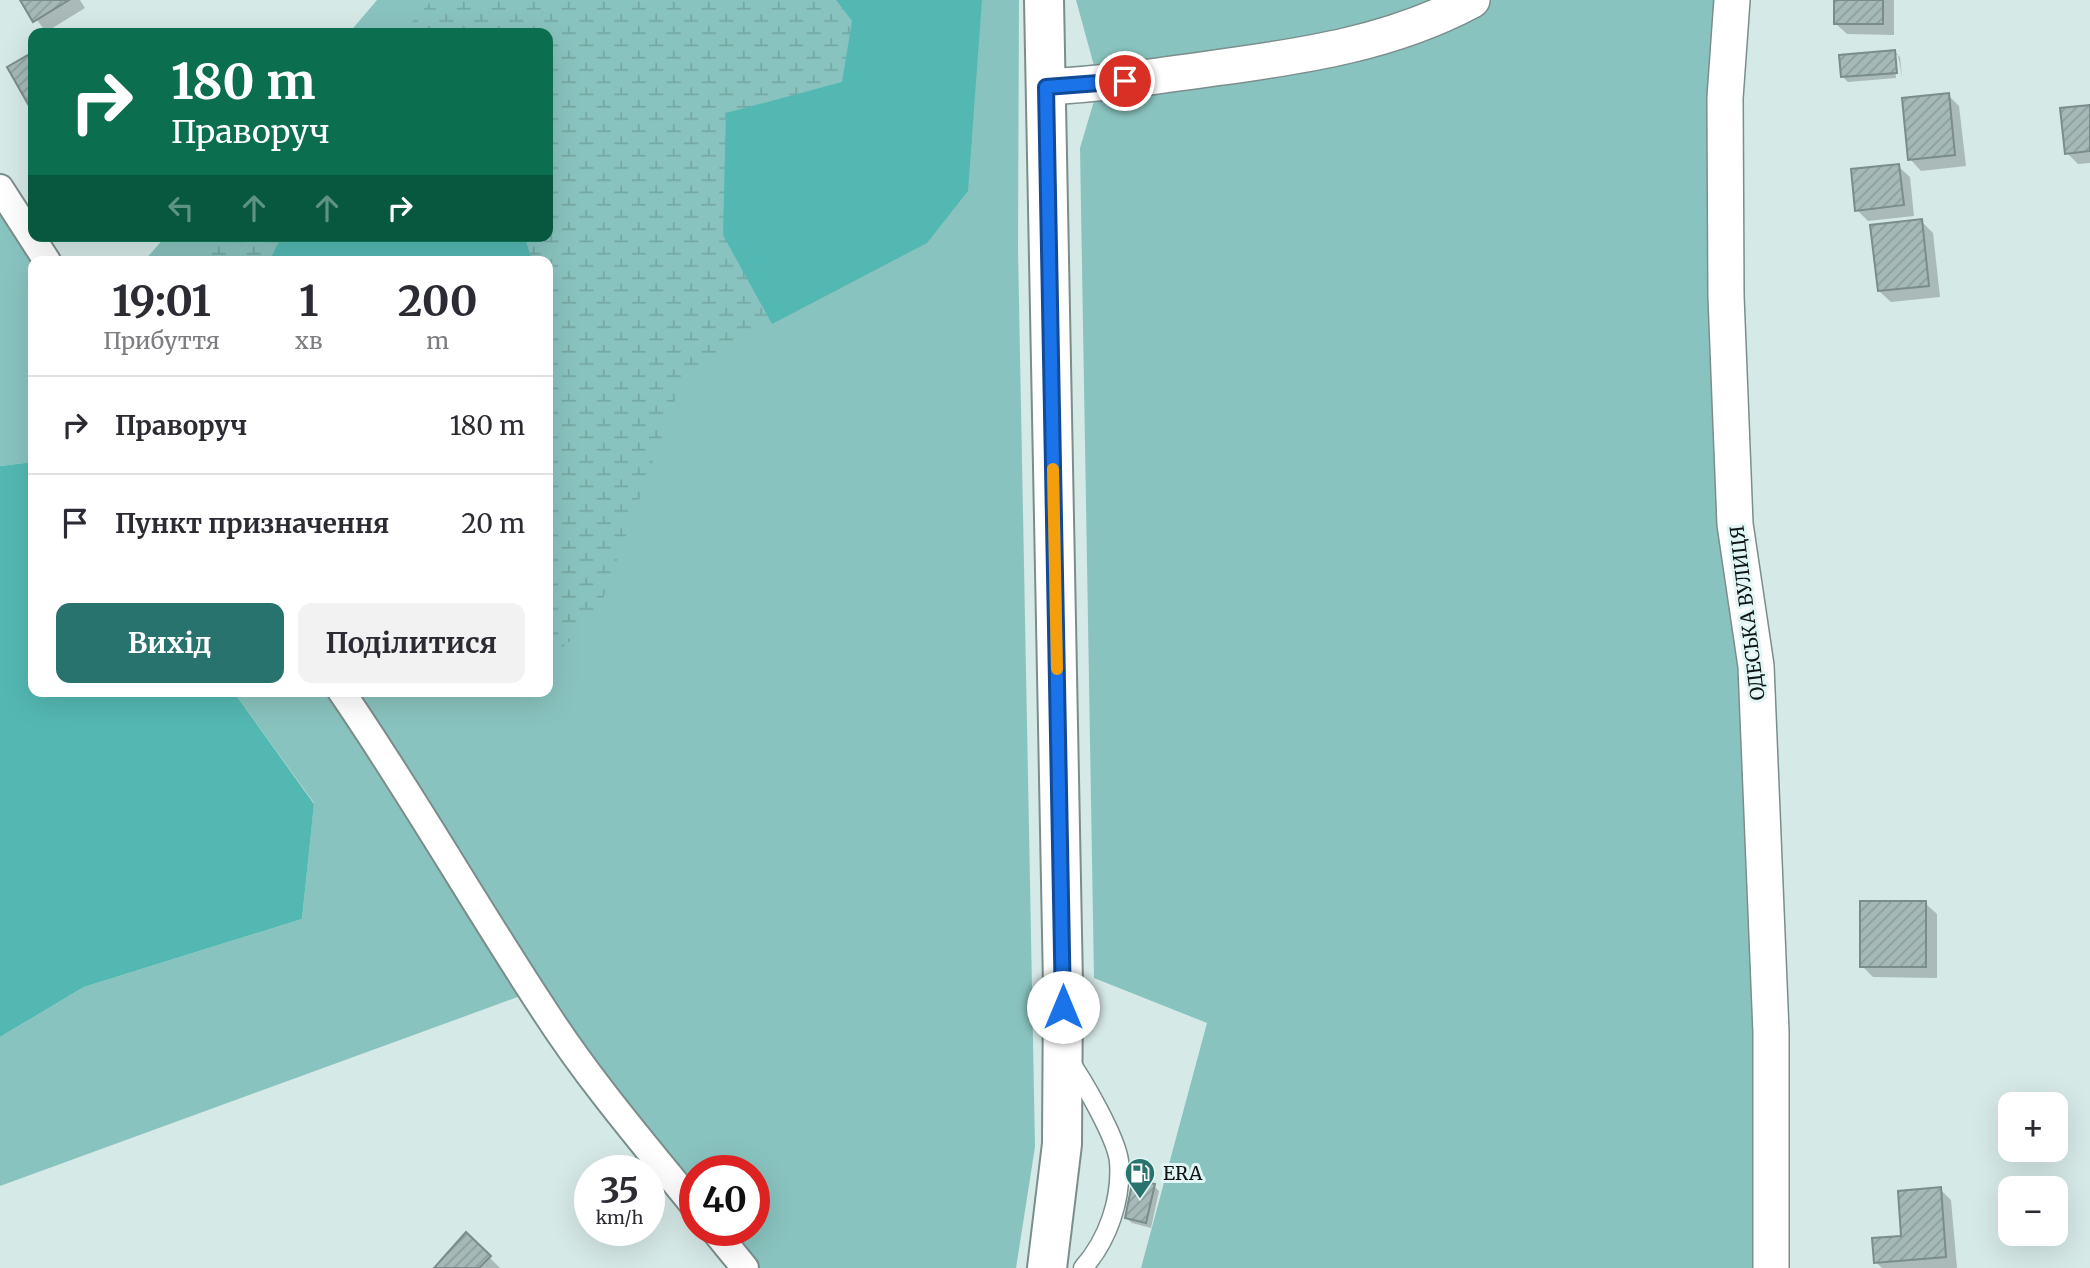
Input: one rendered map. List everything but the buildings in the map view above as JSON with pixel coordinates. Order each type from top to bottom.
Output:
[{"type":"street","points":[[1044,0],[1062,1051],[1062,1144],[1047,1268]]},
{"type":"street","name":"ОДЕСЬКА ВУЛИЦЯ","points":[[1732,0],[1725,97],[1726,296],[1735,524],[1756,666],[1771,1032],[1772,1268]]},
{"type":"street","points":[[1046,87],[1099,84],[1306,56],[1390,36],[1461,3]]},
{"type":"street","points":[[0,188],[28,231]]},
{"type":"street","points":[[345,697],[546,1014],[622,1117],[679,1186]]},
{"type":"street","points":[[727,1246],[745,1268]]},
{"type":"lane","points":[[1062,1051],[1089,1089],[1119,1159],[1117,1205],[1093,1258],[1083,1268]]},
{"type":"green space","points":[[377,0],[1019,0],[1018,249],[1035,1147],[1016,1268],[734,1268],[718,1246],[770,1246],[770,1155],[679,1155],[679,1194],[665,1176],[665,1155],[649,1155],[526,994],[0,1186],[0,1037],[84,987],[302,919],[314,803],[237,697],[553,697],[553,256],[148,256],[161,242],[553,242],[553,28],[353,28]]},
{"type":"green space","points":[[432,0],[982,0],[968,191],[927,243],[772,324],[685,374],[596,618],[553,656],[553,256],[200,256],[212,242],[553,242],[553,28],[407,28]]},
{"type":"green space","points":[[1076,0],[1732,0],[1771,1268],[1141,1268],[1207,1023],[1094,978],[1080,148],[1099,84]]},
{"type":"green space","points":[[0,188],[31,256],[28,256],[28,463],[0,466]]},
{"type":"shaded area","points":[[836,0],[982,0],[968,191],[927,243],[772,324],[723,235],[726,113],[842,82],[852,21]]},
{"type":"shaded area","points":[[279,242],[526,242],[530,256],[272,256]]},
{"type":"shaded area","points":[[28,463],[28,697],[237,697],[314,804],[302,919],[84,987],[0,1037],[0,466]]},
{"type":"slow traffic","points":[[1053,469],[1057,669]]},
{"type":"place","name":"ERA","points":[[1140,1200]]},
{"type":"route","points":[[1063,1007],[1046,87],[1125,81]]}]
